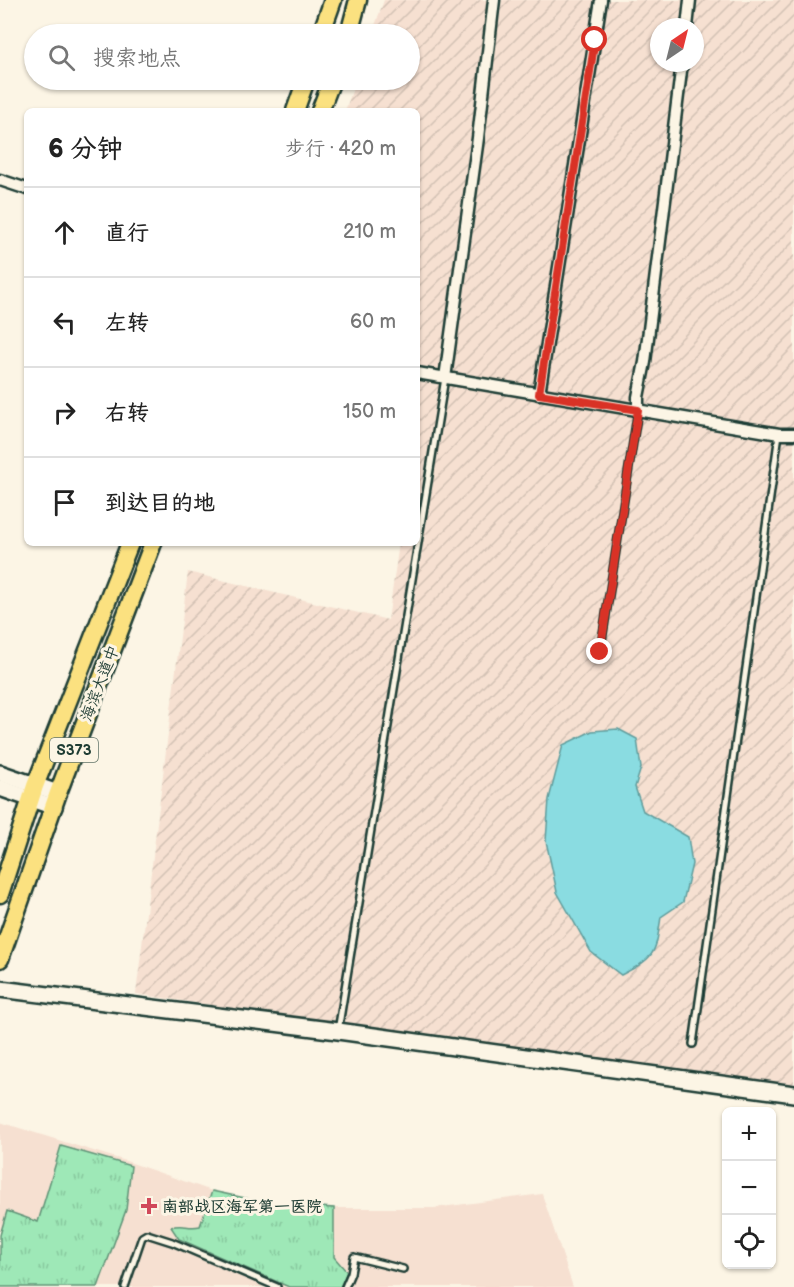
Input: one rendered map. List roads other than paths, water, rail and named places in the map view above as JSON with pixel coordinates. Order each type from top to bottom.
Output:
[{"type":"main road","points":[[325,24],[333,0]]},
{"type":"main road","points":[[352,24],[358,0]]},
{"type":"main road","points":[[296,108],[302,90]]},
{"type":"main road","points":[[321,108],[328,90]]},
{"type":"main road","name":"海滨大道中","points":[[0,894],[33,792],[129,546]]},
{"type":"main road","name":"海滨大道中","points":[[0,959],[56,800],[152,546]]},
{"type":"street","points":[[445,378],[478,138],[494,0]]},
{"type":"street","points":[[539,394],[601,0]]},
{"type":"street","points":[[688,18],[690,0]]},
{"type":"street","points":[[638,410],[681,72]]},
{"type":"street","points":[[0,180],[24,188]]},
{"type":"street","points":[[420,374],[779,434],[794,434]]},
{"type":"street","points":[[0,774],[33,792],[56,800]]},
{"type":"street","points":[[0,788],[33,792]]},
{"type":"street","points":[[0,989],[338,1031],[794,1094]]},
{"type":"lane","points":[[420,531],[445,378]]},
{"type":"lane","points":[[600,652],[638,410]]},
{"type":"lane","points":[[693,1044],[779,434]]},
{"type":"lane","points":[[338,1031],[417,546]]},
{"type":"lane","points":[[125,1287],[142,1237],[147,1234],[172,1242],[277,1287]]},
{"type":"lane","points":[[345,1287],[354,1257],[403,1269]]},
{"type":"water","points":[[618,729],[637,739],[641,768],[635,787],[643,811],[688,837],[692,864],[683,902],[661,917],[652,954],[641,964],[621,975],[591,952],[557,892],[546,841],[549,799],[563,745],[592,731]]},
{"type":"place","name":"南部战区海军第一医院","points":[[149,1206]]}]
